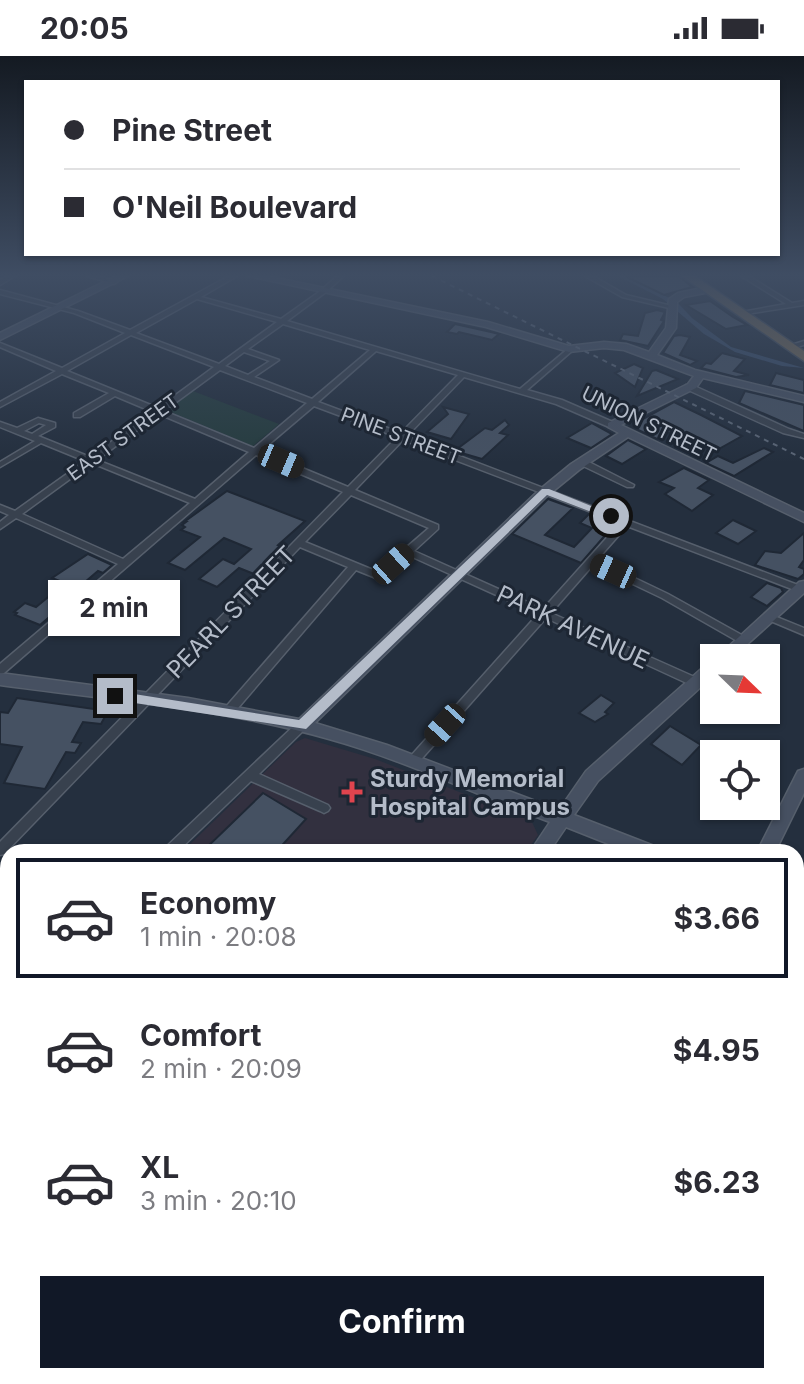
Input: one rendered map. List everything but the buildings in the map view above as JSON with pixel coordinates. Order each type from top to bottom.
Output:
[{"type":"highway","points":[[775,338],[804,357]]},
{"type":"main road","points":[[533,338],[571,349],[613,345],[701,374],[804,399]]},
{"type":"main road","points":[[651,356],[664,338]]},
{"type":"main road","points":[[612,425],[689,387],[701,374]]},
{"type":"main road","name":"UNION STREET","points":[[612,425],[804,518]]},
{"type":"main road","points":[[302,725],[545,491],[627,433]]},
{"type":"main road","points":[[739,644],[802,587]]},
{"type":"main road","points":[[544,844],[592,776],[700,678]]},
{"type":"main road","points":[[0,679],[302,725],[413,761],[587,825],[630,844]]},
{"type":"main road","points":[[770,844],[804,776]]},
{"type":"street","points":[[0,405],[122,338]]},
{"type":"street","name":"PINE STREET","points":[[144,338],[802,587]]},
{"type":"street","name":"EAST STREET","points":[[0,526],[260,338]]},
{"type":"street","name":"UNION STREET","points":[[337,338],[566,404],[612,425]]},
{"type":"street","points":[[788,347],[804,343]]},
{"type":"street","points":[[0,345],[435,527],[379,576],[298,543]]},
{"type":"street","points":[[0,670],[375,349]]},
{"type":"street","points":[[522,391],[571,349]]},
{"type":"street","points":[[244,350],[276,360],[248,378]]},
{"type":"street","name":"PEARL STREET","points":[[6,844],[463,374]]},
{"type":"street","points":[[689,387],[783,430],[804,436]]},
{"type":"street","points":[[77,415],[115,393]]},
{"type":"street","points":[[0,465],[52,425],[38,420],[18,431]]},
{"type":"street","points":[[0,424],[196,502]]},
{"type":"street","points":[[582,462],[630,485]]},
{"type":"street","points":[[0,508],[124,563]]},
{"type":"street","points":[[413,761],[626,522]]},
{"type":"street","name":"PARK AVENUE","points":[[407,551],[695,682]]},
{"type":"street","points":[[591,561],[662,594],[743,640]]},
{"type":"street","points":[[228,712],[354,566]]},
{"type":"street","points":[[769,617],[804,632]]},
{"type":"street","points":[[177,844],[302,725]]},
{"type":"street","points":[[250,775],[324,808]]},
{"type":"shaded area","name":"Sturdy Memorial Hospital Campus","points":[[305,738],[375,759],[531,820],[538,835],[532,844],[190,844],[296,742]]},
{"type":"green space","points":[[193,391],[279,424],[253,446],[166,410]]},
{"type":"water","points":[[711,338],[719,338],[731,347],[804,368],[782,366],[735,352]]},
{"type":"railway","points":[[558,338],[804,459]]},
{"type":"place","name":"Sturdy Memorial Hospital Campus","points":[[352,792]]},
{"type":"route","points":[[115,696],[302,725],[545,491],[611,516]]}]
